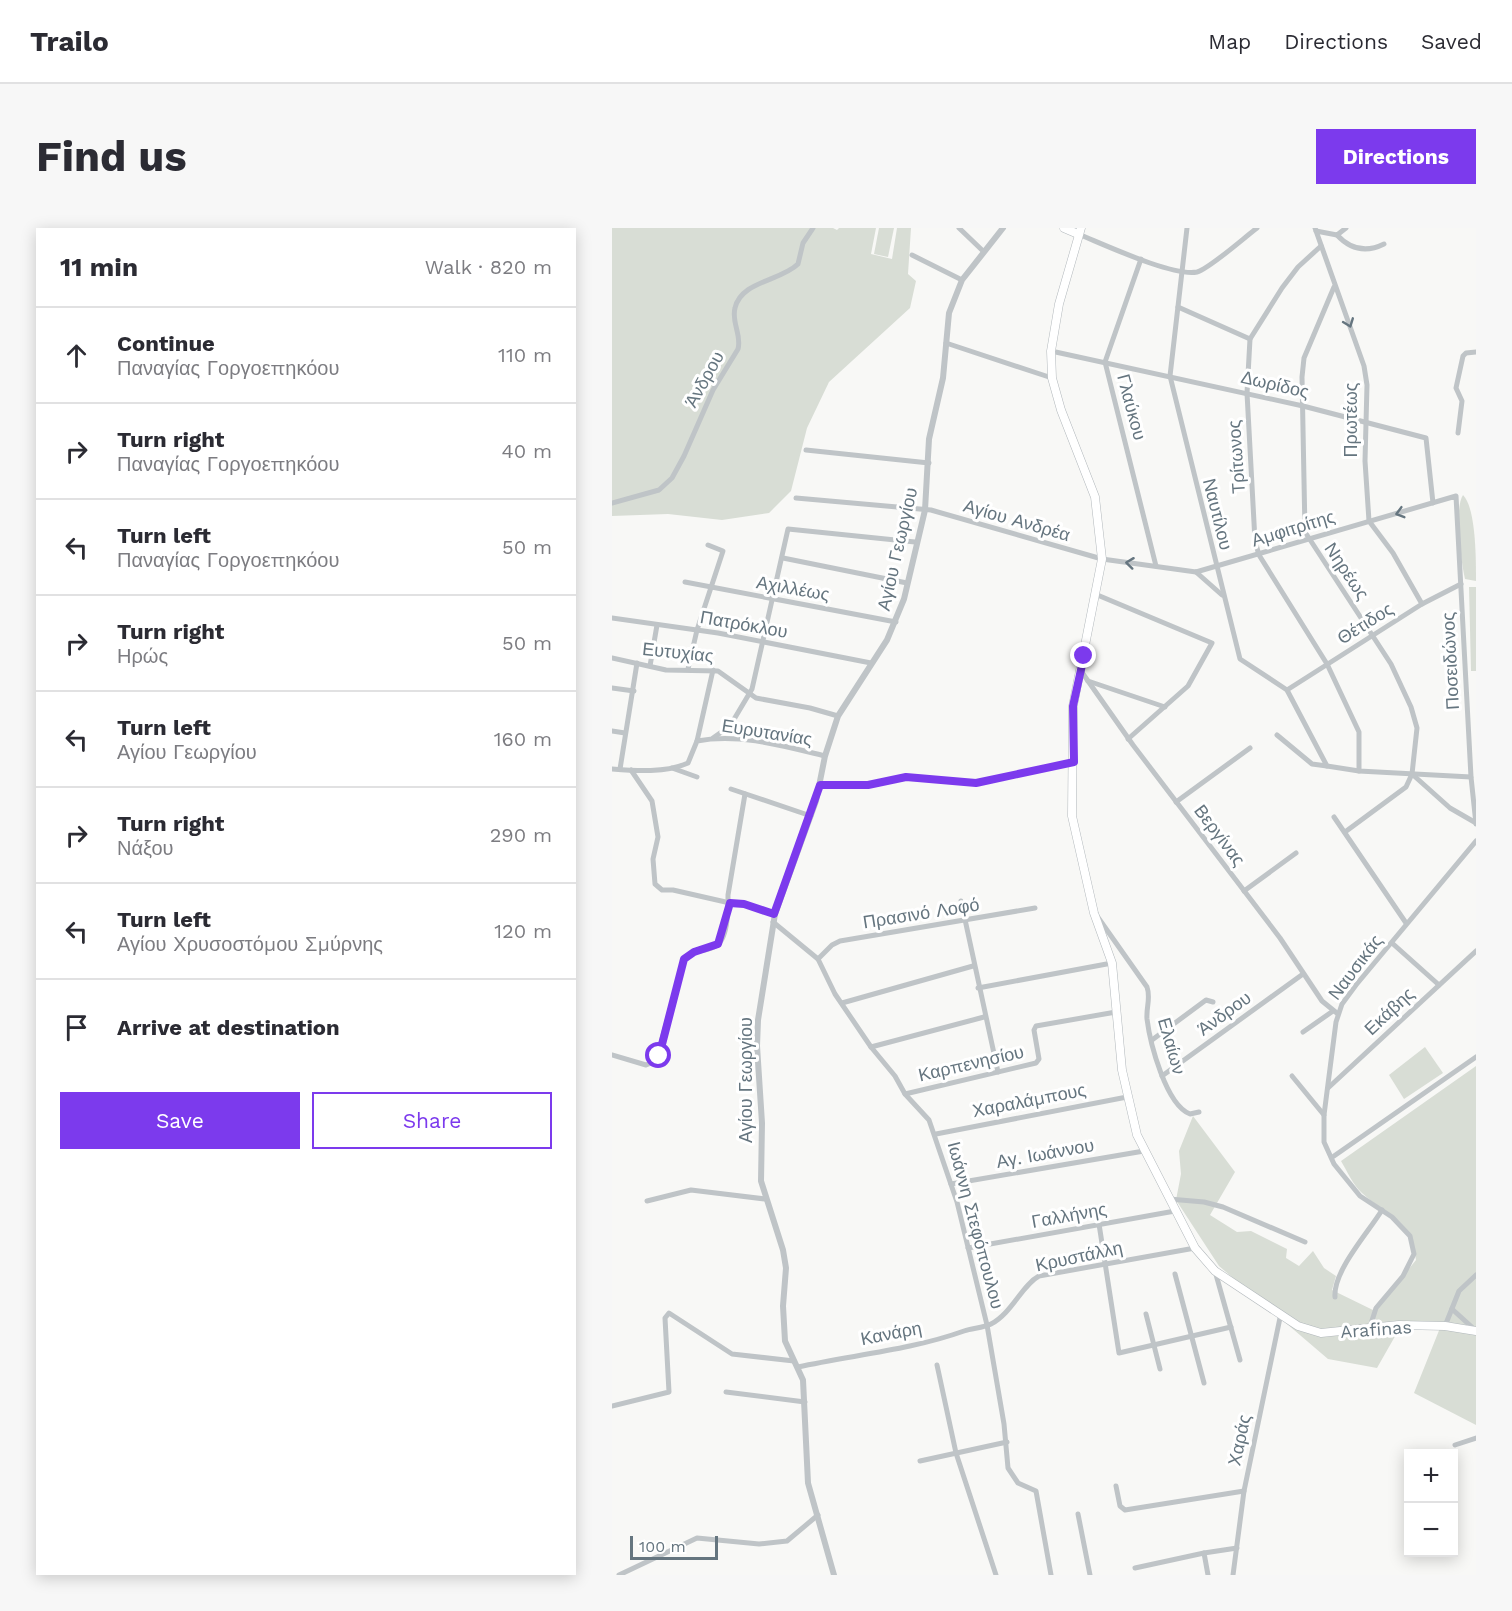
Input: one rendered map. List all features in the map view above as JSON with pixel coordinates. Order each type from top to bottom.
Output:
[{"type":"main road","points":[[1064,228],[1080,231]]},
{"type":"main road","name":"Arafinas","points":[[1080,231],[1056,315],[1052,351],[1053,378],[1061,410],[1095,497],[1102,559],[1073,706],[1072,816],[1094,913],[1112,963],[1127,1097],[1144,1151],[1195,1248],[1215,1271],[1298,1326],[1314,1332],[1370,1327],[1445,1326],[1476,1330]]},
{"type":"street","name":"Άνδρου","points":[[612,503],[659,490],[672,478],[713,390],[738,349],[740,342],[734,309],[738,299],[748,289],[794,268],[800,261],[803,243],[813,228]]},
{"type":"street","points":[[959,228],[983,252]]},
{"type":"street","name":"Αγίου Γεωργίου","points":[[834,1575],[808,1483],[805,1401],[796,1364],[788,1350],[783,1326],[786,1268],[783,1250],[765,1199],[760,1172],[762,1123],[757,1032],[774,914],[811,816],[825,756],[838,716],[896,622],[907,583],[915,542],[925,510],[929,439],[943,378],[949,313],[962,280],[1004,228]]},
{"type":"street","name":"Ναυτίλου","points":[[1187,228],[1170,376],[1215,566],[1240,659],[1287,690],[1330,767]]},
{"type":"street","points":[[1080,231],[1141,259],[1181,272],[1198,272],[1257,228]]},
{"type":"street","points":[[1337,235],[1346,228]]},
{"type":"street","points":[[1316,230],[1337,235],[1348,245],[1360,249],[1376,247],[1384,243]]},
{"type":"street","name":"Πρωτέως","points":[[1316,230],[1334,287],[1364,366],[1367,385],[1365,421],[1369,521]]},
{"type":"street","name":"Τρίτωνος","points":[[1321,246],[1298,267],[1250,339],[1247,393],[1255,541],[1259,555],[1327,664],[1360,733],[1359,771]]},
{"type":"street","points":[[912,255],[962,280]]},
{"type":"street","name":"Γλαύκου","points":[[1141,259],[1105,362],[1156,566]]},
{"type":"street","name":"Νηρέως","points":[[1334,287],[1304,358],[1304,516],[1307,538],[1391,664],[1416,724],[1412,774]]},
{"type":"street","points":[[1178,308],[1250,339]]},
{"type":"street","points":[[946,342],[1053,378]]},
{"type":"street","name":"Δωρίδος","points":[[1052,351],[1303,406],[1427,439],[1432,503]]},
{"type":"street","points":[[1458,433],[1462,401],[1456,388],[1463,356],[1466,353],[1476,352]]},
{"type":"street","points":[[806,450],[929,463]]},
{"type":"street","name":"Αμφιτρίτης","points":[[1102,559],[1196,572],[1456,496]]},
{"type":"street","name":"Ποσειδώνος","points":[[1456,496],[1473,750],[1471,777],[1476,823]]},
{"type":"street","name":"Αγίου Ανδρέα","points":[[796,498],[925,510],[1102,559]]},
{"type":"street","points":[[1369,521],[1393,552],[1422,604]]},
{"type":"street","points":[[713,738],[730,726],[750,694],[765,642],[787,530],[791,528],[915,542]]},
{"type":"street","points":[[688,669],[697,630],[723,551],[708,545]]},
{"type":"street","points":[[783,558],[907,583]]},
{"type":"street","points":[[1196,572],[1223,596]]},
{"type":"street","name":"Αχιλλέως","points":[[685,582],[773,601],[896,622]]},
{"type":"street","name":"Θέτιδος","points":[[1287,690],[1422,604],[1461,584]]},
{"type":"street","points":[[1095,594],[1211,641],[1212,646],[1189,686],[1128,739]]},
{"type":"street","name":"Πατρόκλου","points":[[612,618],[697,630],[871,663]]},
{"type":"street","points":[[650,666],[657,625]]},
{"type":"street","name":"Ευτυχίας","points":[[612,658],[666,670],[723,672],[750,694],[838,716]]},
{"type":"street","points":[[620,770],[637,663]]},
{"type":"street","points":[[697,741],[713,670]]},
{"type":"street","name":"Βεργίνας","points":[[1081,671],[1128,739],[1280,938],[1322,1001],[1336,1013]]},
{"type":"street","points":[[1088,681],[1165,707]]},
{"type":"street","points":[[612,688],[634,690]]},
{"type":"street","points":[[612,731],[625,734]]},
{"type":"street","points":[[1277,735],[1312,764],[1359,771],[1471,777]]},
{"type":"street","name":"Ευρυτανίας","points":[[671,767],[688,763],[697,741],[713,738],[751,741],[825,756]]},
{"type":"street","points":[[1176,802],[1250,748]]},
{"type":"street","points":[[820,785],[868,785],[906,777],[976,783],[1074,762]]},
{"type":"street","points":[[612,769],[671,767],[697,777]]},
{"type":"street","points":[[631,770],[651,801],[658,837],[653,864],[655,884],[662,890],[673,890],[744,904],[774,914]]},
{"type":"street","points":[[1412,774],[1450,808],[1476,823]]},
{"type":"street","points":[[1345,832],[1406,788],[1412,774]]},
{"type":"street","points":[[731,789],[811,816]]},
{"type":"street","points":[[612,1055],[646,1065],[656,1061],[681,965],[688,955],[718,944],[730,903],[728,895],[744,794]]},
{"type":"street","points":[[1334,817],[1406,923]]},
{"type":"street","name":"Ναυσικάς","points":[[1339,1171],[1326,1150],[1324,1115],[1336,1013],[1406,923],[1476,841]]},
{"type":"street","points":[[1244,891],[1296,853]]},
{"type":"street","points":[[961,902],[984,1017],[998,1072]]},
{"type":"street","name":"Πρασινό Λοφό","points":[[818,959],[832,945],[840,941],[1035,908]]},
{"type":"street","name":"Ελαίων","points":[[1094,913],[1147,987],[1150,995],[1148,1022],[1162,1076],[1181,1109],[1190,1114],[1199,1112]]},
{"type":"street","name":"Ιωάννη Στεφόπουλου","points":[[773,922],[818,959],[842,1003],[871,1047],[895,1076],[905,1094],[924,1111],[936,1134],[987,1325],[1010,1474],[1018,1483],[1036,1491],[1051,1575]]},
{"type":"street","points":[[1392,943],[1439,985]]},
{"type":"street","name":"Εκάβης","points":[[1328,1088],[1476,951]]},
{"type":"street","points":[[1471,956],[1476,962]]},
{"type":"street","points":[[978,988],[1112,963]]},
{"type":"street","points":[[842,1003],[973,966]]},
{"type":"street","name":"Άνδρου","points":[[1162,1076],[1303,975]]},
{"type":"street","points":[[1152,1040],[1206,1000],[1213,1002]]},
{"type":"street","name":"Καρπενησίου","points":[[905,1094],[1037,1062],[1039,1058],[1034,1029],[1041,1025],[1116,1012]]},
{"type":"street","points":[[1303,1032],[1336,1013]]},
{"type":"street","points":[[871,1047],[984,1017]]},
{"type":"street","points":[[1334,1156],[1476,1057]]},
{"type":"street","points":[[1292,1076],[1324,1115]]},
{"type":"street","name":"Χαραλάμπους","points":[[936,1134],[1127,1097]]},
{"type":"street","points":[[1326,1150],[1334,1156],[1339,1171],[1363,1200],[1383,1210],[1410,1236],[1414,1254],[1403,1276],[1376,1308],[1370,1327]]},
{"type":"street","name":"Αγ. Ιωάννου","points":[[951,1184],[1144,1151]]},
{"type":"street","points":[[647,1201],[691,1190],[765,1199]]},
{"type":"street","points":[[1168,1198],[1223,1207],[1305,1242]]},
{"type":"street","points":[[1335,1297],[1334,1286],[1341,1271],[1383,1210]]},
{"type":"street","name":"Γαλλήνης","points":[[968,1248],[1175,1211]]},
{"type":"street","points":[[1099,1224],[1117,1351],[1124,1354],[1231,1327]]},
{"type":"street","name":"Κρυστάλλη","points":[[987,1325],[1003,1314],[1020,1297],[1031,1281],[1039,1276],[1195,1248]]},
{"type":"street","points":[[1215,1271],[1240,1360]]},
{"type":"street","points":[[1175,1274],[1204,1383]]},
{"type":"street","points":[[1445,1326],[1459,1292],[1476,1275]]},
{"type":"street","points":[[1452,1309],[1476,1330]]},
{"type":"street","name":"Κανάρη","points":[[612,1406],[669,1392],[665,1318],[669,1313],[732,1354],[796,1364],[945,1338],[987,1325]]},
{"type":"street","name":"Χαράς","points":[[1233,1575],[1244,1491],[1281,1313]]},
{"type":"street","points":[[1146,1314],[1160,1369]]},
{"type":"street","points":[[937,1365],[956,1453],[996,1575]]},
{"type":"street","points":[[726,1392],[805,1401]]},
{"type":"street","points":[[1455,1445],[1476,1438]]},
{"type":"street","points":[[920,1461],[1006,1442]]},
{"type":"street","points":[[1116,1486],[1123,1510],[1244,1491]]},
{"type":"street","points":[[1078,1514],[1090,1575]]},
{"type":"street","points":[[619,1575],[697,1538],[759,1544],[788,1541],[818,1515]]},
{"type":"street","points":[[1135,1568],[1237,1548]]},
{"type":"street","points":[[1204,1553],[1208,1575]]},
{"type":"shaded area","points":[[612,228],[833,228],[837,230],[839,228],[876,228],[871,254],[892,259],[897,228],[911,228],[908,274],[916,281],[910,308],[829,382],[807,428],[791,491],[769,513],[722,520],[668,514],[612,516]]},
{"type":"shaded area","points":[[879,228],[894,228],[888,257],[874,254]]},
{"type":"shaded area","points":[[1463,495],[1471,511],[1473,522],[1476,581],[1465,579],[1462,561],[1459,511]]},
{"type":"shaded area","points":[[1469,587],[1476,587],[1476,671],[1471,671]]},
{"type":"shaded area","points":[[1425,1047],[1443,1073],[1404,1099],[1389,1075]]},
{"type":"shaded area","points":[[1476,1066],[1476,1425],[1414,1393],[1442,1323],[1402,1324],[1377,1368],[1328,1359],[1219,1266],[1176,1200],[1181,1174],[1179,1151],[1193,1116],[1235,1172],[1210,1215],[1237,1232],[1251,1231],[1287,1249],[1286,1258],[1299,1266],[1313,1251],[1324,1268],[1336,1276],[1332,1290],[1375,1311],[1416,1260],[1413,1246],[1404,1226],[1359,1190],[1341,1161]]},
{"type":"route","points":[[659,1056],[684,959],[694,952],[715,947],[721,941],[730,911],[730,903],[744,904],[774,914],[785,889],[820,785],[868,785],[906,777],[976,783],[1074,762],[1073,706],[1084,656]]}]
